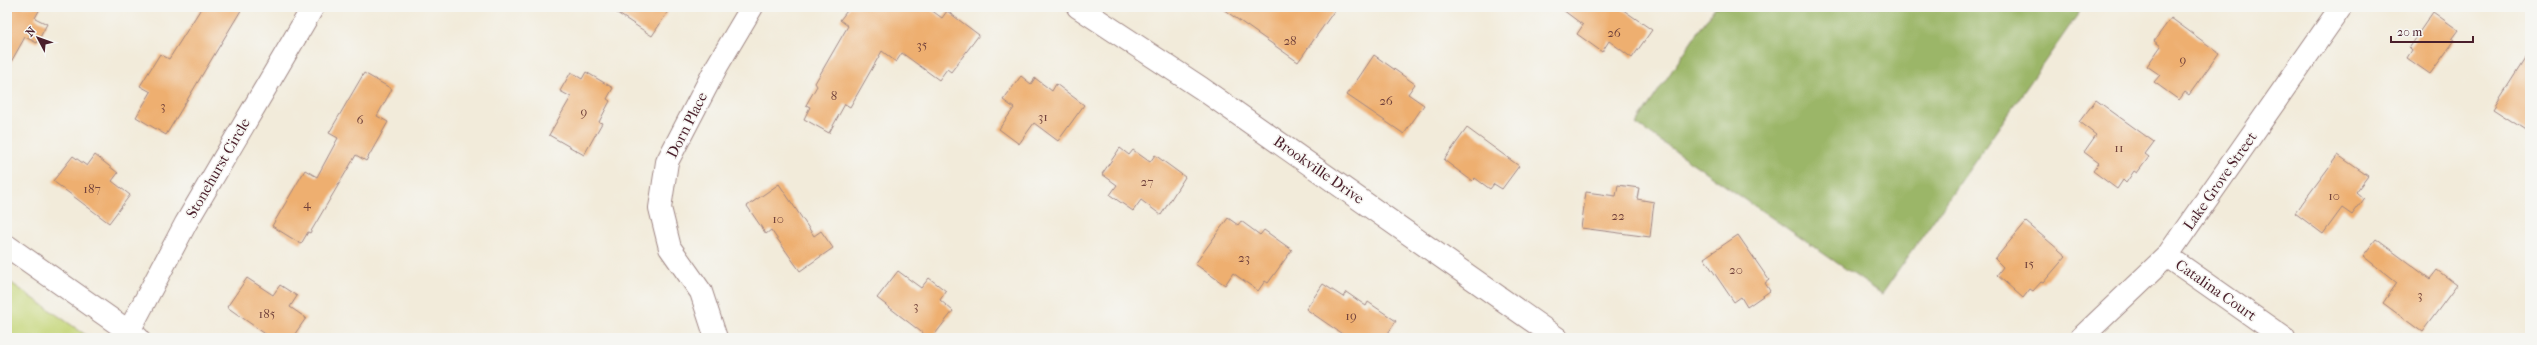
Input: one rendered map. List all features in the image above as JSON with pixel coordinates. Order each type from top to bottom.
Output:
[{"type":"street","name":"Stonehurst Circle","points":[[134,335],[186,222],[312,7]]},
{"type":"street","name":"Dorn Place","points":[[716,338],[701,292],[670,248],[660,208],[668,162],[717,66],[752,7]]},
{"type":"street","name":"Brookville Drive","points":[[1078,7],[1201,88],[1557,338]]},
{"type":"street","name":"Lake Grove Street","points":[[2081,338],[2167,256],[2341,7]]},
{"type":"street","points":[[7,246],[134,335]]},
{"type":"street","name":"Catalina Court","points":[[2167,256],[2284,338]]},
{"type":"green space","points":[[1715,7],[2083,7],[1882,294],[1636,124]]},
{"type":"green space","points":[[7,280],[90,338],[7,338]]},
{"type":"building","points":[[7,7],[41,7],[35,18],[47,24],[37,43],[25,37],[7,69]]},
{"type":"building","points":[[202,7],[243,7],[166,135],[136,117],[151,92],[140,86],[160,54],[169,59]]},
{"type":"building","points":[[608,7],[671,7],[652,36]]},
{"type":"building","points":[[850,7],[927,7],[942,18],[947,11],[979,35],[951,72],[947,69],[939,80],[902,53],[896,62],[882,51],[850,107],[845,104],[829,133],[804,119],[810,107],[806,105],[817,86],[815,83],[848,26],[840,20]]},
{"type":"building","points":[[1220,7],[1337,7],[1298,62]]},
{"type":"building","points":[[1559,7],[1619,7],[1652,30],[1632,58],[1609,41],[1602,52],[1577,34],[1583,25]]},
{"type":"building","points":[[2433,12],[2458,30],[2452,38],[2455,40],[2430,74],[2407,58],[2412,50],[2409,47]]},
{"type":"building","points":[[2171,18],[2219,53],[2189,95],[2185,92],[2179,100],[2154,82],[2160,75],[2147,66],[2161,46],[2154,41]]},
{"type":"building","points":[[2530,51],[2530,133],[2493,109]]},
{"type":"building","points":[[1374,55],[1415,84],[1408,94],[1424,105],[1404,134],[1347,95]]},
{"type":"building","points":[[571,72],[582,79],[586,72],[613,88],[607,99],[610,101],[599,122],[602,123],[584,155],[549,135],[571,97],[560,91]]},
{"type":"building","points":[[364,73],[392,89],[377,116],[388,122],[366,161],[356,155],[310,233],[308,232],[301,244],[272,226],[305,170],[317,177],[338,138],[329,133]]},
{"type":"building","points":[[1021,76],[1031,84],[1035,78],[1052,91],[1056,84],[1084,105],[1058,141],[1034,123],[1019,144],[999,129],[1014,108],[1003,100]]},
{"type":"building","points":[[2096,100],[2154,142],[2145,154],[2149,157],[2137,173],[2134,171],[2126,183],[2123,180],[2117,189],[2093,171],[2099,163],[2084,152],[2096,135],[2079,122]]},
{"type":"building","points":[[1467,128],[1519,166],[1502,189],[1494,184],[1490,189],[1475,178],[1472,181],[1444,160]]},
{"type":"building","points":[[1120,148],[1129,155],[1133,150],[1150,162],[1155,155],[1185,177],[1161,215],[1141,200],[1133,211],[1110,195],[1117,185],[1102,174]]},
{"type":"building","points":[[95,155],[118,173],[112,181],[130,195],[109,223],[53,181],[73,156],[87,166]]},
{"type":"building","points":[[2338,155],[2368,176],[2356,192],[2364,199],[2352,215],[2342,208],[2323,234],[2295,213]]},
{"type":"building","points":[[779,184],[814,236],[821,231],[833,248],[800,271],[771,230],[766,234],[747,206]]},
{"type":"building","points":[[1618,185],[1639,188],[1637,199],[1654,202],[1650,237],[1581,228],[1586,192],[1616,196]]},
{"type":"building","points":[[1228,218],[1238,225],[1241,221],[1260,235],[1264,230],[1292,250],[1268,283],[1265,281],[1258,291],[1233,273],[1225,285],[1195,264]]},
{"type":"building","points":[[2026,222],[2066,256],[2043,283],[2041,282],[2033,291],[2030,289],[2023,298],[1997,275],[2003,267],[1995,259]]},
{"type":"building","points":[[1738,235],[1769,280],[1765,283],[1770,291],[1747,307],[1741,297],[1734,302],[1704,258]]},
{"type":"building","points":[[2376,239],[2430,279],[2437,270],[2457,285],[2422,332],[2383,303],[2397,283],[2363,256]]},
{"type":"building","points":[[898,271],[921,288],[929,278],[946,291],[940,300],[953,311],[932,338],[929,338],[877,298]]},
{"type":"building","points":[[247,278],[273,295],[280,285],[297,296],[290,307],[306,318],[292,338],[271,338],[227,307]]},
{"type":"building","points":[[1323,284],[1343,297],[1346,292],[1366,306],[1368,302],[1396,321],[1385,338],[1348,338],[1306,309]]}]
